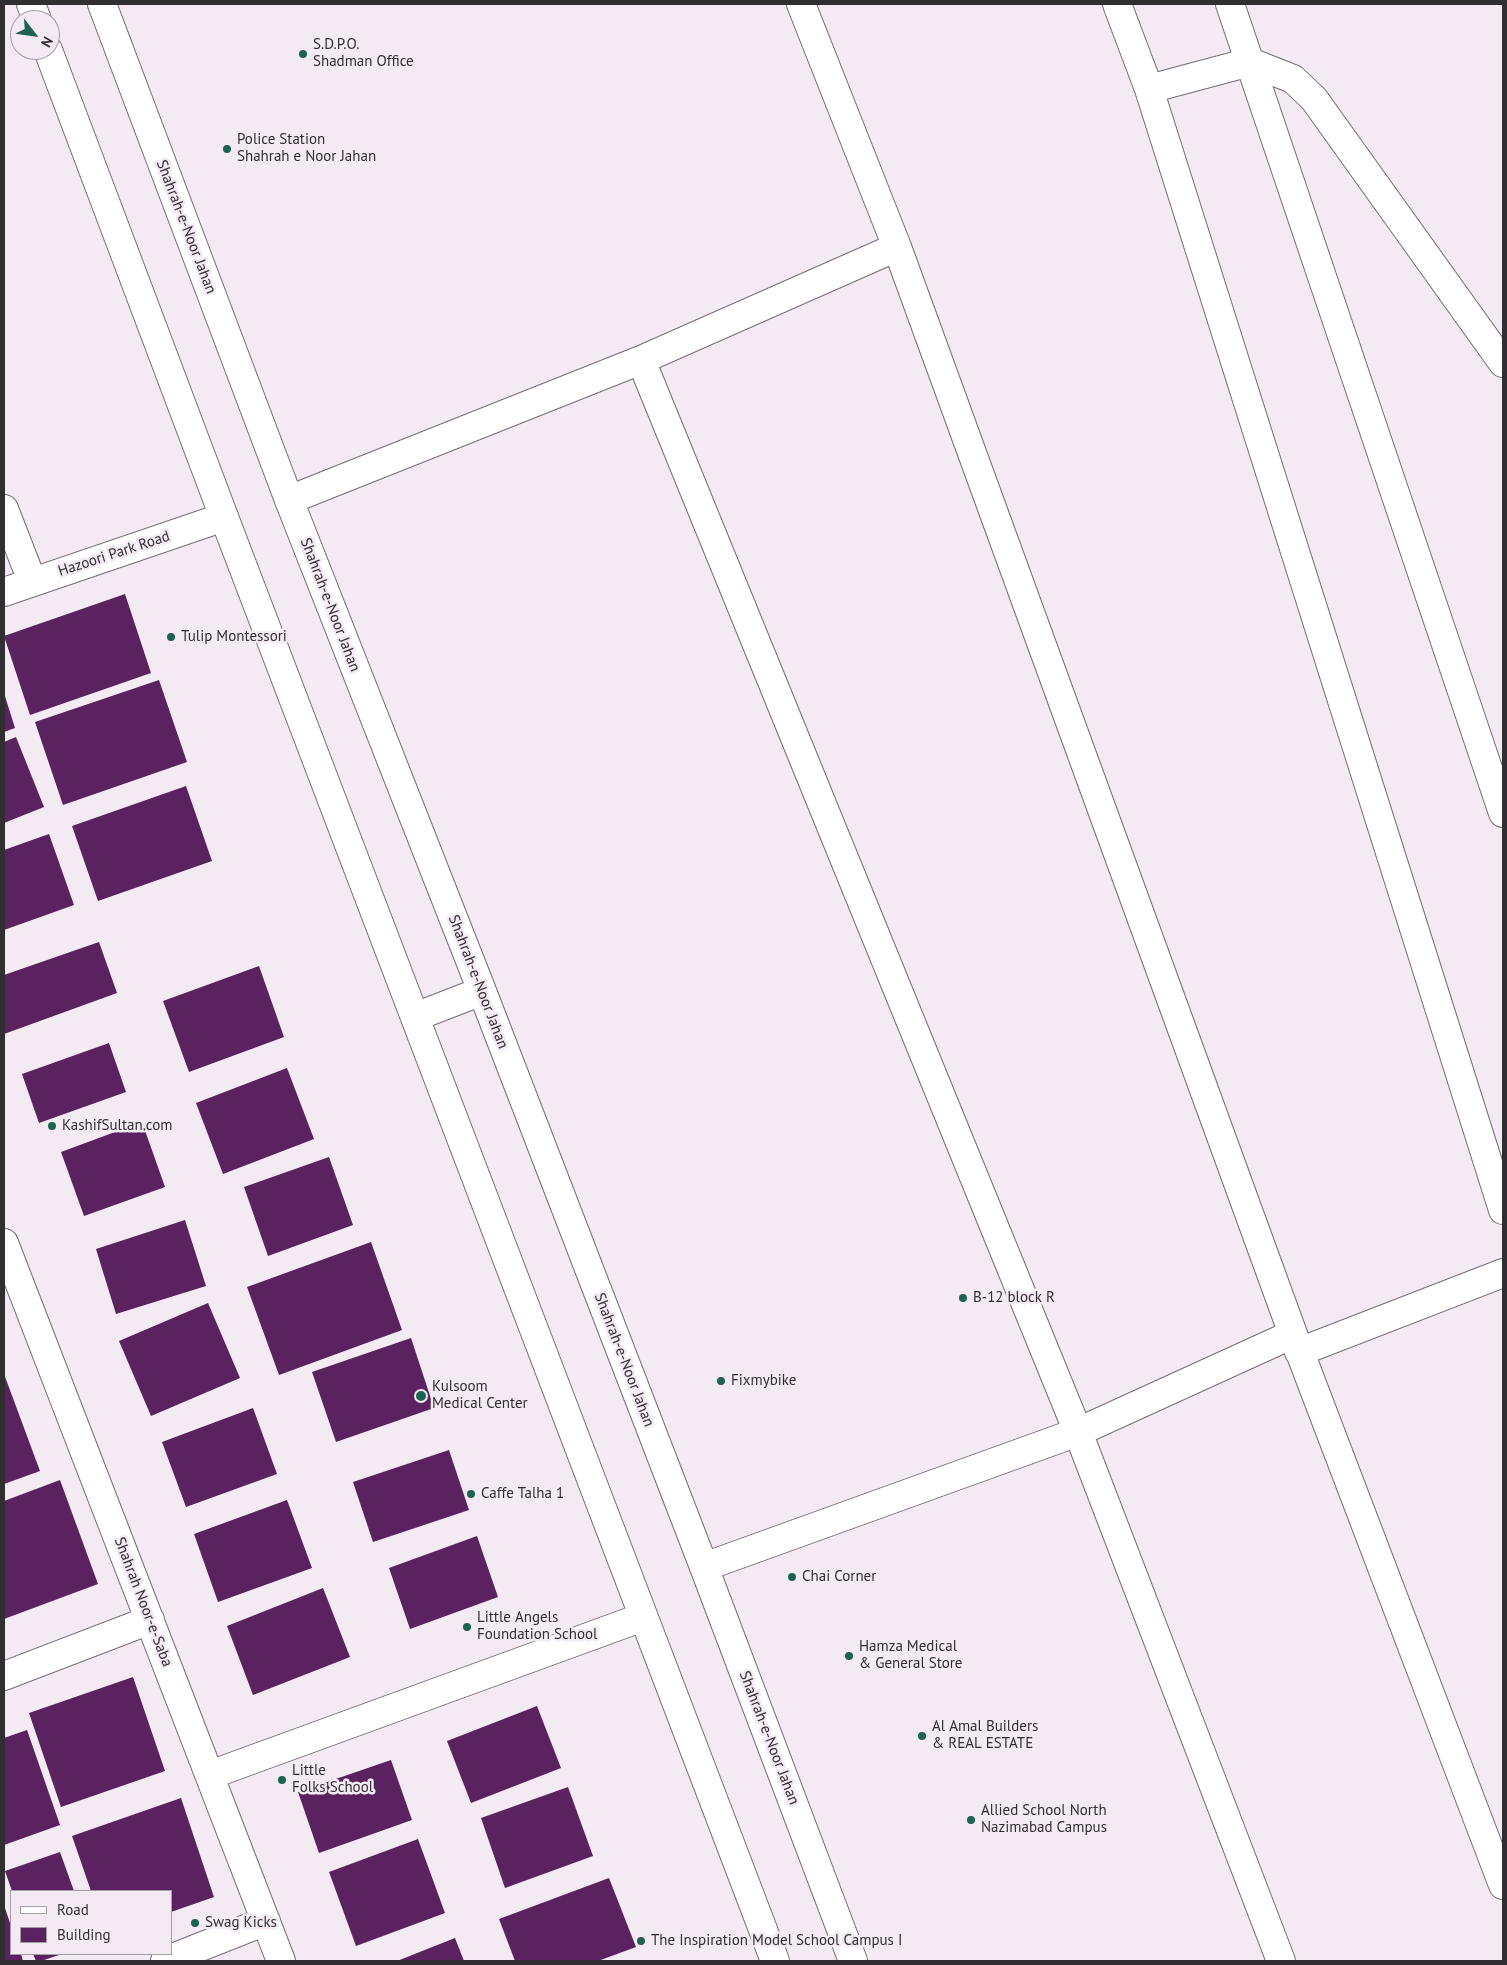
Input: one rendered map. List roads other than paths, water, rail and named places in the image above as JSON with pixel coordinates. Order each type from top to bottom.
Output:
[{"type":"street","name":"Shahrah-e-Noor Jahan","points":[[102,4],[289,500],[482,991],[704,1567],[853,1961]]},
{"type":"street","points":[[801,4],[897,247],[1296,1343],[1503,1885]]},
{"type":"street","points":[[1117,4],[1149,89],[1503,1210]]},
{"type":"street","points":[[1230,4],[1503,813]]},
{"type":"street","points":[[52,60],[224,517],[775,1961]]},
{"type":"street","points":[[1149,89],[1250,62],[1293,80],[1314,99],[1503,363]]},
{"type":"street","points":[[289,500],[641,360],[897,247]]},
{"type":"street","points":[[641,360],[1078,1432],[1280,1961]]},
{"type":"street","points":[[4,509],[32,581]]},
{"type":"street","name":"Hazoori Park Road","points":[[4,592],[224,517]]},
{"type":"street","points":[[415,1017],[482,991]]},
{"type":"street","name":"Shahrah Noor-e-Saba","points":[[4,1242],[14,1298],[150,1620],[281,1961]]},
{"type":"street","points":[[704,1567],[1078,1432],[1296,1343],[1503,1274]]},
{"type":"street","points":[[210,1775],[643,1617]]},
{"type":"street","points":[[4,1676],[150,1620]]},
{"type":"street","points":[[165,1961],[266,1921]]},
{"type":"place","name":"S.D.P.O. Shadman Office","points":[[303,54]]},
{"type":"place","name":"Police Station Shahrah e Noor Jahan","points":[[227,149]]},
{"type":"place","name":"Tulip Montessori","points":[[171,637]]},
{"type":"place","name":"KashifSultan.com","points":[[52,1126]]},
{"type":"place","name":"B-12 block R","points":[[963,1298]]},
{"type":"place","name":"Fixmybike","points":[[721,1381]]},
{"type":"place","name":"Kulsoom Medical Center","points":[[421,1396]]},
{"type":"place","name":"Caffe Talha 1","points":[[471,1494]]},
{"type":"place","name":"Chai Corner","points":[[792,1577]]},
{"type":"place","name":"Little Angels Foundation School","points":[[467,1627]]},
{"type":"place","name":"Hamza Medical & General Store","points":[[849,1656]]},
{"type":"place","name":"Al Amal Builders & REAL ESTATE","points":[[922,1736]]},
{"type":"place","name":"Little Folks School","points":[[282,1780]]},
{"type":"place","name":"Allied School North Nazimabad Campus","points":[[971,1820]]},
{"type":"place","name":"Swag Kicks","points":[[195,1923]]},
{"type":"place","name":"The Inspiration Model School Campus I","points":[[641,1941]]}]
